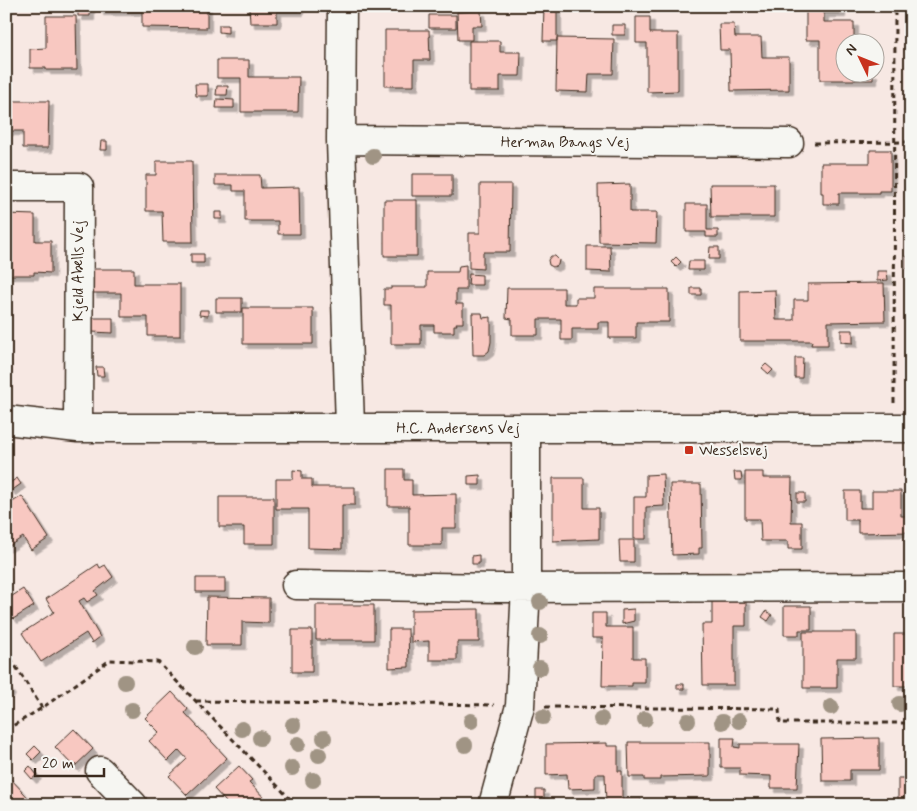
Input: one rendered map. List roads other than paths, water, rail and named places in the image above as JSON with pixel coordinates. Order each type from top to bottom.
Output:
[{"type":"street","points":[[342,6],[341,140],[350,428]]},
{"type":"street","name":"Herman Bangs Vej","points":[[341,140],[788,143]]},
{"type":"street","name":"Kjeld Abells Vej","points":[[6,187],[79,187],[78,428]]},
{"type":"street","name":"H.C. Andersens Vej","points":[[6,420],[78,428],[902,428]]},
{"type":"street","points":[[493,805],[520,706],[526,587],[526,428]]},
{"type":"street","points":[[296,585],[499,588],[911,587]]},
{"type":"street","points":[[100,771],[133,805]]},
{"type":"place","name":"Wesselsvej","points":[[689,450]]}]
